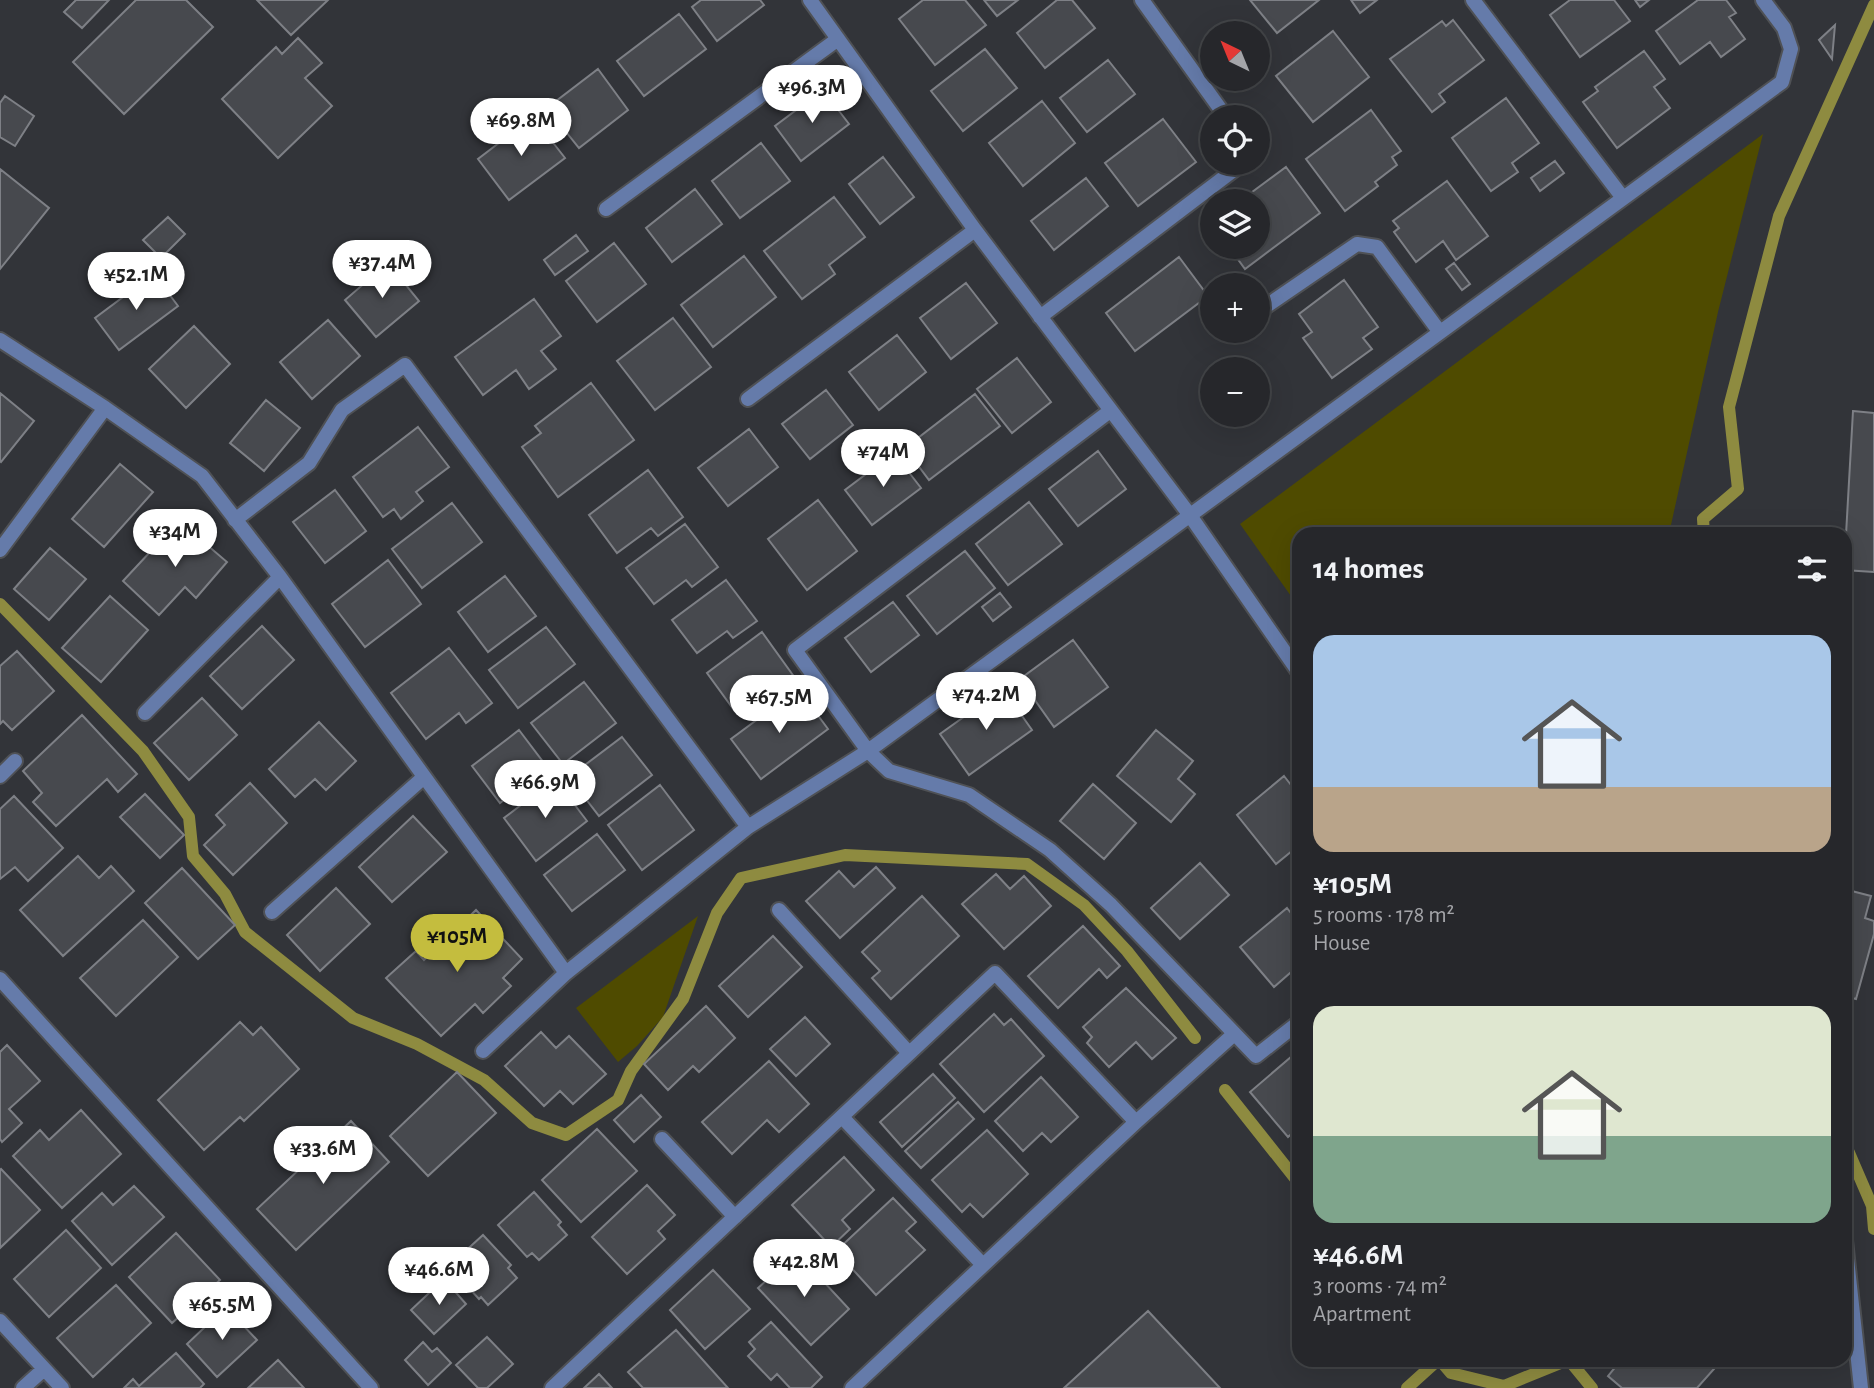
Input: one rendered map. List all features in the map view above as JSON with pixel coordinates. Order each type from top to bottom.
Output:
[{"type":"street","points":[[810,0],[975,230],[1189,514],[1292,662]]},
{"type":"street","points":[[1142,0],[1217,105]]},
{"type":"street","points":[[1473,0],[1623,198]]},
{"type":"street","points":[[483,1051],[566,973],[748,827],[868,751],[1782,82],[1791,49],[1784,28],[1763,0]]},
{"type":"street","points":[[606,209],[838,39]]},
{"type":"street","points":[[1040,317],[1227,175]]},
{"type":"street","points":[[748,399],[975,230]]},
{"type":"street","points":[[1270,304],[1357,244],[1377,247],[1439,331]]},
{"type":"street","points":[[0,340],[105,408],[202,476],[280,577],[566,973]]},
{"type":"street","points":[[236,520],[309,463],[342,410],[405,365],[748,827]]},
{"type":"street","points":[[0,550],[105,408]]},
{"type":"street","points":[[1110,411],[794,650],[868,751],[889,771],[969,795],[1051,849],[1111,905],[1256,1056],[1292,1028]]},
{"type":"street","points":[[145,713],[280,577]]},
{"type":"street","points":[[0,776],[15,761]]},
{"type":"street","points":[[272,912],[424,777]]},
{"type":"street","points":[[779,910],[909,1053]]},
{"type":"street","points":[[552,1388],[995,973],[1136,1122]]},
{"type":"street","points":[[0,979],[371,1388]]},
{"type":"street","points":[[852,1388],[1136,1122],[1233,1035]]},
{"type":"street","points":[[842,1117],[983,1265]]},
{"type":"street","points":[[662,1139],[735,1217]]},
{"type":"street","points":[[1852,1305],[1861,1388]]},
{"type":"street","points":[[0,1321],[62,1388]]},
{"type":"street","points":[[23,1388],[44,1368]]},
{"type":"shaded area","points":[[1763,134],[1718,312],[1671,527],[1292,527],[1292,598],[1240,524]]},
{"type":"shaded area","points":[[698,916],[663,1017],[637,1046],[618,1062],[576,1008]]},
{"type":"building","points":[[76,0],[109,0],[82,28],[64,12]]},
{"type":"building","points":[[136,0],[186,0],[213,27],[124,114],[73,62]]},
{"type":"building","points":[[257,0],[328,0],[291,35]]},
{"type":"building","points":[[701,0],[760,0],[764,5],[717,41],[692,7]]},
{"type":"building","points":[[923,0],[965,0],[986,25],[935,65],[899,19]]},
{"type":"building","points":[[984,0],[1018,0],[997,16]]},
{"type":"building","points":[[1057,0],[1072,0],[1095,28],[1045,68],[1017,33]]},
{"type":"building","points":[[1250,0],[1319,0],[1277,33],[1270,21]]},
{"type":"building","points":[[1351,0],[1377,0],[1360,13]]},
{"type":"building","points":[[1570,0],[1614,0],[1630,21],[1580,57],[1550,15]]},
{"type":"building","points":[[1635,0],[1649,0],[1640,7]]},
{"type":"building","points":[[1698,0],[1726,0],[1736,13],[1729,17],[1745,39],[1721,57],[1710,42],[1680,64],[1656,31]]},
{"type":"building","points":[[679,14],[706,49],[644,96],[617,61]]},
{"type":"building","points":[[1453,20],[1484,60],[1439,94],[1445,102],[1432,112],[1390,59],[1442,21],[1446,26]]},
{"type":"building","points":[[1835,25],[1832,59],[1819,40]]},
{"type":"building","points":[[1333,31],[1369,77],[1313,122],[1276,76]]},
{"type":"building","points":[[298,38],[322,63],[305,78],[332,106],[278,158],[222,99],[276,47],[282,54]]},
{"type":"building","points":[[985,49],[1017,88],[963,131],[931,91]]},
{"type":"building","points":[[1644,51],[1665,79],[1654,87],[1670,108],[1617,148],[1583,102],[1598,91],[1595,87]]},
{"type":"building","points":[[1108,60],[1135,94],[1087,132],[1060,98]]},
{"type":"building","points":[[598,69],[628,110],[579,148],[547,108]]},
{"type":"building","points":[[823,90],[849,124],[801,161],[775,126]]},
{"type":"building","points":[[5,96],[34,116],[15,146],[0,137],[0,103]]},
{"type":"building","points":[[1506,98],[1539,143],[1512,163],[1518,172],[1491,191],[1452,138]]},
{"type":"building","points":[[1042,101],[1075,143],[1023,186],[989,143]]},
{"type":"building","points":[[1371,110],[1401,151],[1392,157],[1397,165],[1375,182],[1378,186],[1345,211],[1306,159]]},
{"type":"building","points":[[533,117],[565,158],[509,200],[478,159]]},
{"type":"building","points":[[1163,119],[1196,162],[1138,206],[1105,163]]},
{"type":"building","points":[[761,143],[790,181],[740,218],[712,181]]},
{"type":"building","points":[[883,157],[914,197],[880,224],[849,184]]},
{"type":"building","points":[[1555,161],[1564,173],[1540,191],[1531,178]]},
{"type":"building","points":[[1286,167],[1320,213],[1270,250],[1270,189],[1256,189]]},
{"type":"building","points":[[0,169],[49,208],[0,269]]},
{"type":"building","points":[[1086,178],[1108,206],[1054,250],[1031,221]]},
{"type":"building","points":[[1447,181],[1488,236],[1456,260],[1443,241],[1416,262],[1394,232],[1399,228],[1393,221]]},
{"type":"building","points":[[695,189],[722,224],[672,262],[646,228]]},
{"type":"building","points":[[834,197],[865,237],[829,265],[835,274],[802,299],[764,251]]},
{"type":"building","points":[[168,217],[185,234],[161,258],[143,240]]},
{"type":"building","points":[[576,235],[588,251],[555,275],[544,260]]},
{"type":"building","points":[[614,243],[646,284],[597,322],[566,281]]},
{"type":"building","points":[[744,256],[776,297],[713,347],[681,305]]},
{"type":"building","points":[[1179,257],[1200,285],[1200,302],[1135,351],[1106,313]]},
{"type":"building","points":[[1238,259],[1258,259],[1245,269]]},
{"type":"building","points":[[388,263],[419,301],[376,337],[345,300]]},
{"type":"building","points":[[1454,263],[1470,284],[1462,290],[1446,269]]},
{"type":"building","points":[[154,274],[178,306],[119,350],[95,318]]},
{"type":"building","points":[[1344,280],[1378,327],[1363,338],[1372,349],[1332,378],[1303,338],[1312,332],[1299,314]]},
{"type":"building","points":[[966,283],[997,323],[951,359],[920,318]]},
{"type":"building","points":[[534,299],[561,336],[541,351],[556,369],[529,389],[516,370],[483,395],[455,357]]},
{"type":"building","points":[[673,318],[711,367],[655,410],[617,361]]},
{"type":"building","points":[[328,320],[360,356],[312,399],[280,362]]},
{"type":"building","points":[[194,326],[230,364],[186,408],[149,369]]},
{"type":"building","points":[[897,335],[926,372],[879,410],[849,372]]},
{"type":"building","points":[[1017,358],[1051,402],[1012,433],[977,389]]},
{"type":"building","points":[[591,383],[634,440],[558,497],[522,447],[541,433],[535,426]]},
{"type":"building","points":[[826,390],[853,425],[810,459],[782,424]]},
{"type":"building","points":[[0,393],[34,421],[1,462],[0,461]]},
{"type":"building","points":[[975,394],[1000,426],[929,480],[905,448]]},
{"type":"building","points":[[266,400],[300,428],[264,471],[230,443]]},
{"type":"building","points":[[1853,411],[1874,413],[1874,572],[1852,571],[1852,527],[1846,527]]},
{"type":"building","points":[[418,427],[449,467],[416,492],[423,501],[401,519],[394,509],[383,517],[353,477]]},
{"type":"building","points":[[749,429],[778,467],[728,506],[698,468]]},
{"type":"building","points":[[1098,451],[1126,489],[1078,526],[1049,489]]},
{"type":"building","points":[[894,453],[921,488],[872,525],[845,490]]},
{"type":"building","points":[[120,464],[153,492],[104,547],[72,519]]},
{"type":"building","points":[[648,470],[683,517],[658,536],[651,528],[617,553],[589,515]]},
{"type":"building","points":[[335,490],[366,531],[325,563],[293,522]]},
{"type":"building","points":[[818,500],[857,551],[807,590],[768,539]]},
{"type":"building","points":[[1029,502],[1062,544],[1008,585],[976,544]]},
{"type":"building","points":[[452,503],[482,542],[422,588],[392,549]]},
{"type":"building","points":[[179,521],[227,562],[196,598],[185,587],[159,615],[123,581]]},
{"type":"building","points":[[685,524],[718,567],[692,587],[686,580],[654,604],[626,568]]},
{"type":"building","points":[[50,548],[86,579],[49,620],[14,589]]},
{"type":"building","points":[[965,551],[995,588],[937,634],[907,596]]},
{"type":"building","points":[[388,560],[421,604],[365,647],[332,604]]},
{"type":"building","points":[[505,576],[536,616],[488,652],[458,612]]},
{"type":"building","points":[[726,580],[757,621],[733,638],[727,631],[697,653],[672,620]]},
{"type":"building","points":[[1000,593],[1011,607],[993,621],[982,607]]},
{"type":"building","points":[[110,596],[148,630],[101,682],[62,648]]},
{"type":"building","points":[[893,602],[919,635],[871,672],[845,638]]},
{"type":"building","points":[[262,626],[294,660],[242,709],[210,676]]},
{"type":"building","points":[[546,627],[575,664],[518,708],[489,670]]},
{"type":"building","points":[[762,632],[795,678],[776,693],[770,683],[734,710],[707,673]]},
{"type":"building","points":[[1073,640],[1108,687],[1054,727],[1020,679]]},
{"type":"building","points":[[449,648],[492,703],[466,723],[459,713],[426,739],[391,693]]},
{"type":"building","points":[[17,651],[54,691],[12,730],[3,721],[0,724],[0,666]]},
{"type":"building","points":[[584,682],[616,723],[563,764],[531,723]]},
{"type":"building","points":[[1003,689],[1032,730],[969,775],[940,734]]},
{"type":"building","points":[[793,693],[802,706],[808,702],[828,729],[761,779],[731,739]]},
{"type":"building","points":[[202,698],[237,735],[189,780],[154,743]]},
{"type":"building","points":[[82,715],[137,774],[118,792],[107,779],[56,826],[33,802],[42,793],[23,771]]},
{"type":"building","points":[[319,722],[356,761],[326,790],[315,779],[295,797],[269,769]]},
{"type":"building","points":[[519,730],[547,767],[500,803],[472,766]]},
{"type":"building","points":[[1156,730],[1193,761],[1178,779],[1195,794],[1171,822],[1117,776]]},
{"type":"building","points":[[622,737],[652,775],[599,816],[569,777]]},
{"type":"building","points":[[1284,776],[1292,786],[1292,851],[1276,864],[1237,815]]},
{"type":"building","points":[[555,779],[587,821],[536,861],[504,818]]},
{"type":"building","points":[[250,783],[287,823],[233,875],[204,845],[225,825],[216,815]]},
{"type":"building","points":[[1093,784],[1136,823],[1104,859],[1060,821]]},
{"type":"building","points":[[660,785],[694,830],[642,870],[608,825]]},
{"type":"building","points":[[145,794],[184,835],[160,858],[120,817]]},
{"type":"building","points":[[14,796],[63,848],[28,881],[15,867],[0,879],[0,809]]},
{"type":"building","points":[[413,816],[447,852],[392,902],[359,867]]},
{"type":"building","points":[[597,834],[625,870],[572,911],[544,875]]},
{"type":"building","points":[[78,856],[99,878],[111,866],[134,891],[63,956],[20,910]]},
{"type":"building","points":[[1200,863],[1229,895],[1180,939],[1151,908]]},
{"type":"building","points":[[876,867],[895,888],[840,938],[806,901],[839,871],[854,887]]},
{"type":"building","points":[[182,868],[235,925],[198,959],[145,903]]},
{"type":"building","points":[[996,874],[1010,889],[1024,876],[1051,906],[1004,949],[962,904]]},
{"type":"building","points":[[336,888],[370,924],[320,971],[287,935]]},
{"type":"building","points":[[1852,891],[1871,896],[1865,918],[1874,921],[1874,934],[1856,999],[1852,998]]},
{"type":"building","points":[[922,896],[959,936],[891,999],[872,978],[880,971],[862,952]]},
{"type":"building","points":[[1287,908],[1292,914],[1292,971],[1274,987],[1240,947]]},
{"type":"building","points":[[476,910],[522,959],[503,978],[511,986],[483,1013],[475,1004],[441,1036],[386,978],[416,951],[424,960]]},
{"type":"building","points":[[143,920],[178,957],[116,1016],[80,978]]},
{"type":"building","points":[[1083,926],[1120,966],[1107,978],[1099,969],[1058,1008],[1028,976]]},
{"type":"building","points":[[773,936],[802,967],[748,1017],[719,986]]},
{"type":"building","points":[[1126,988],[1176,1038],[1152,1059],[1136,1042],[1109,1067],[1087,1043],[1092,1037],[1083,1027]]},
{"type":"building","points":[[706,1006],[735,1038],[699,1072],[693,1066],[668,1090],[644,1064]]},
{"type":"building","points":[[994,1014],[1004,1025],[1011,1019],[1044,1056],[984,1112],[940,1064]]},
{"type":"building","points":[[805,1017],[830,1044],[796,1076],[770,1049]]},
{"type":"building","points":[[240,1022],[253,1035],[261,1027],[299,1069],[244,1121],[240,1117],[204,1150],[158,1100]]},
{"type":"building","points":[[541,1032],[556,1048],[569,1036],[606,1074],[573,1104],[560,1091],[544,1106],[505,1066]]},
{"type":"building","points":[[7,1045],[40,1081],[9,1109],[22,1123],[2,1142],[0,1052]]},
{"type":"building","points":[[1292,1056],[1292,1133],[1288,1137],[1250,1092]]},
{"type":"building","points":[[769,1061],[809,1104],[779,1132],[767,1120],[732,1154],[702,1122]]},
{"type":"building","points":[[457,1072],[496,1113],[428,1176],[390,1136]]},
{"type":"building","points":[[933,1074],[955,1098],[902,1147],[880,1122]]},
{"type":"building","points":[[1041,1077],[1078,1117],[1051,1142],[1042,1133],[1023,1151],[995,1121]]},
{"type":"building","points":[[641,1095],[661,1117],[634,1142],[614,1120]]},
{"type":"building","points":[[958,1102],[974,1119],[921,1168],[905,1151]]},
{"type":"building","points":[[81,1110],[121,1154],[62,1208],[13,1156],[40,1130],[49,1140]]},
{"type":"building","points":[[351,1121],[389,1162],[296,1250],[257,1209]]},
{"type":"building","points":[[597,1129],[637,1171],[581,1222],[542,1180]]},
{"type":"building","points":[[987,1130],[1028,1174],[983,1217],[970,1204],[962,1212],[932,1180]]},
{"type":"building","points":[[844,1157],[874,1190],[842,1220],[850,1229],[831,1247],[792,1205]]},
{"type":"building","points":[[0,1170],[40,1210],[0,1248]]},
{"type":"building","points":[[647,1185],[675,1215],[658,1231],[665,1239],[627,1274],[592,1237]]},
{"type":"building","points":[[134,1186],[164,1217],[112,1265],[72,1221],[102,1193],[113,1205]]},
{"type":"building","points":[[534,1192],[561,1222],[558,1225],[567,1235],[539,1260],[532,1253],[527,1257],[498,1225]]},
{"type":"building","points":[[893,1198],[916,1222],[906,1231],[925,1250],[876,1295],[836,1251]]},
{"type":"building","points":[[66,1230],[101,1268],[49,1317],[14,1279]]},
{"type":"building","points":[[176,1233],[220,1280],[172,1323],[129,1277]]},
{"type":"building","points":[[483,1235],[511,1265],[508,1268],[517,1278],[488,1305],[481,1297],[479,1299],[449,1266]]},
{"type":"building","points":[[797,1253],[849,1309],[811,1345],[758,1288]]},
{"type":"building","points":[[713,1270],[750,1309],[705,1349],[670,1310]]},
{"type":"building","points":[[444,1279],[466,1304],[434,1334],[411,1310]]},
{"type":"building","points":[[116,1285],[151,1323],[93,1377],[57,1338]]},
{"type":"building","points":[[226,1307],[257,1340],[217,1377],[187,1344]]},
{"type":"building","points":[[1148,1311],[1220,1388],[1064,1388]]},
{"type":"building","points":[[771,1322],[822,1377],[811,1388],[790,1388],[777,1374],[771,1380],[748,1356],[755,1349],[749,1342]]},
{"type":"building","points":[[676,1330],[728,1388],[643,1388],[628,1372]]},
{"type":"building","points":[[487,1337],[513,1364],[487,1388],[478,1388],[456,1365]]},
{"type":"building","points":[[423,1342],[432,1352],[437,1348],[451,1363],[428,1385],[405,1360]]},
{"type":"building","points":[[176,1353],[204,1384],[200,1388],[124,1388],[133,1379],[139,1386]]},
{"type":"building","points":[[278,1360],[304,1388],[248,1388]]},
{"type":"building","points":[[1615,1367],[1716,1367],[1697,1388],[1622,1388],[1608,1376]]},
{"type":"building","points":[[599,1374],[612,1388],[584,1388]]},
{"type":"waterway","points":[[1704,527],[1703,519],[1738,489],[1729,407],[1779,216],[1874,5]]},
{"type":"waterway","points":[[0,604],[143,751],[189,817],[193,856],[225,894],[245,932],[353,1018],[417,1044],[484,1080],[532,1123],[566,1135],[618,1100],[631,1071],[683,999],[717,913],[741,878],[845,855],[1027,864],[1084,905],[1127,951],[1195,1038]]},
{"type":"waterway","points":[[1225,1090],[1292,1174]]},
{"type":"waterway","points":[[1852,1160],[1872,1206],[1874,1229]]},
{"type":"waterway","points":[[1407,1388],[1430,1367]]},
{"type":"waterway","points":[[1446,1367],[1451,1373],[1504,1386],[1551,1367]]},
{"type":"waterway","points":[[1575,1367],[1592,1388]]}]
